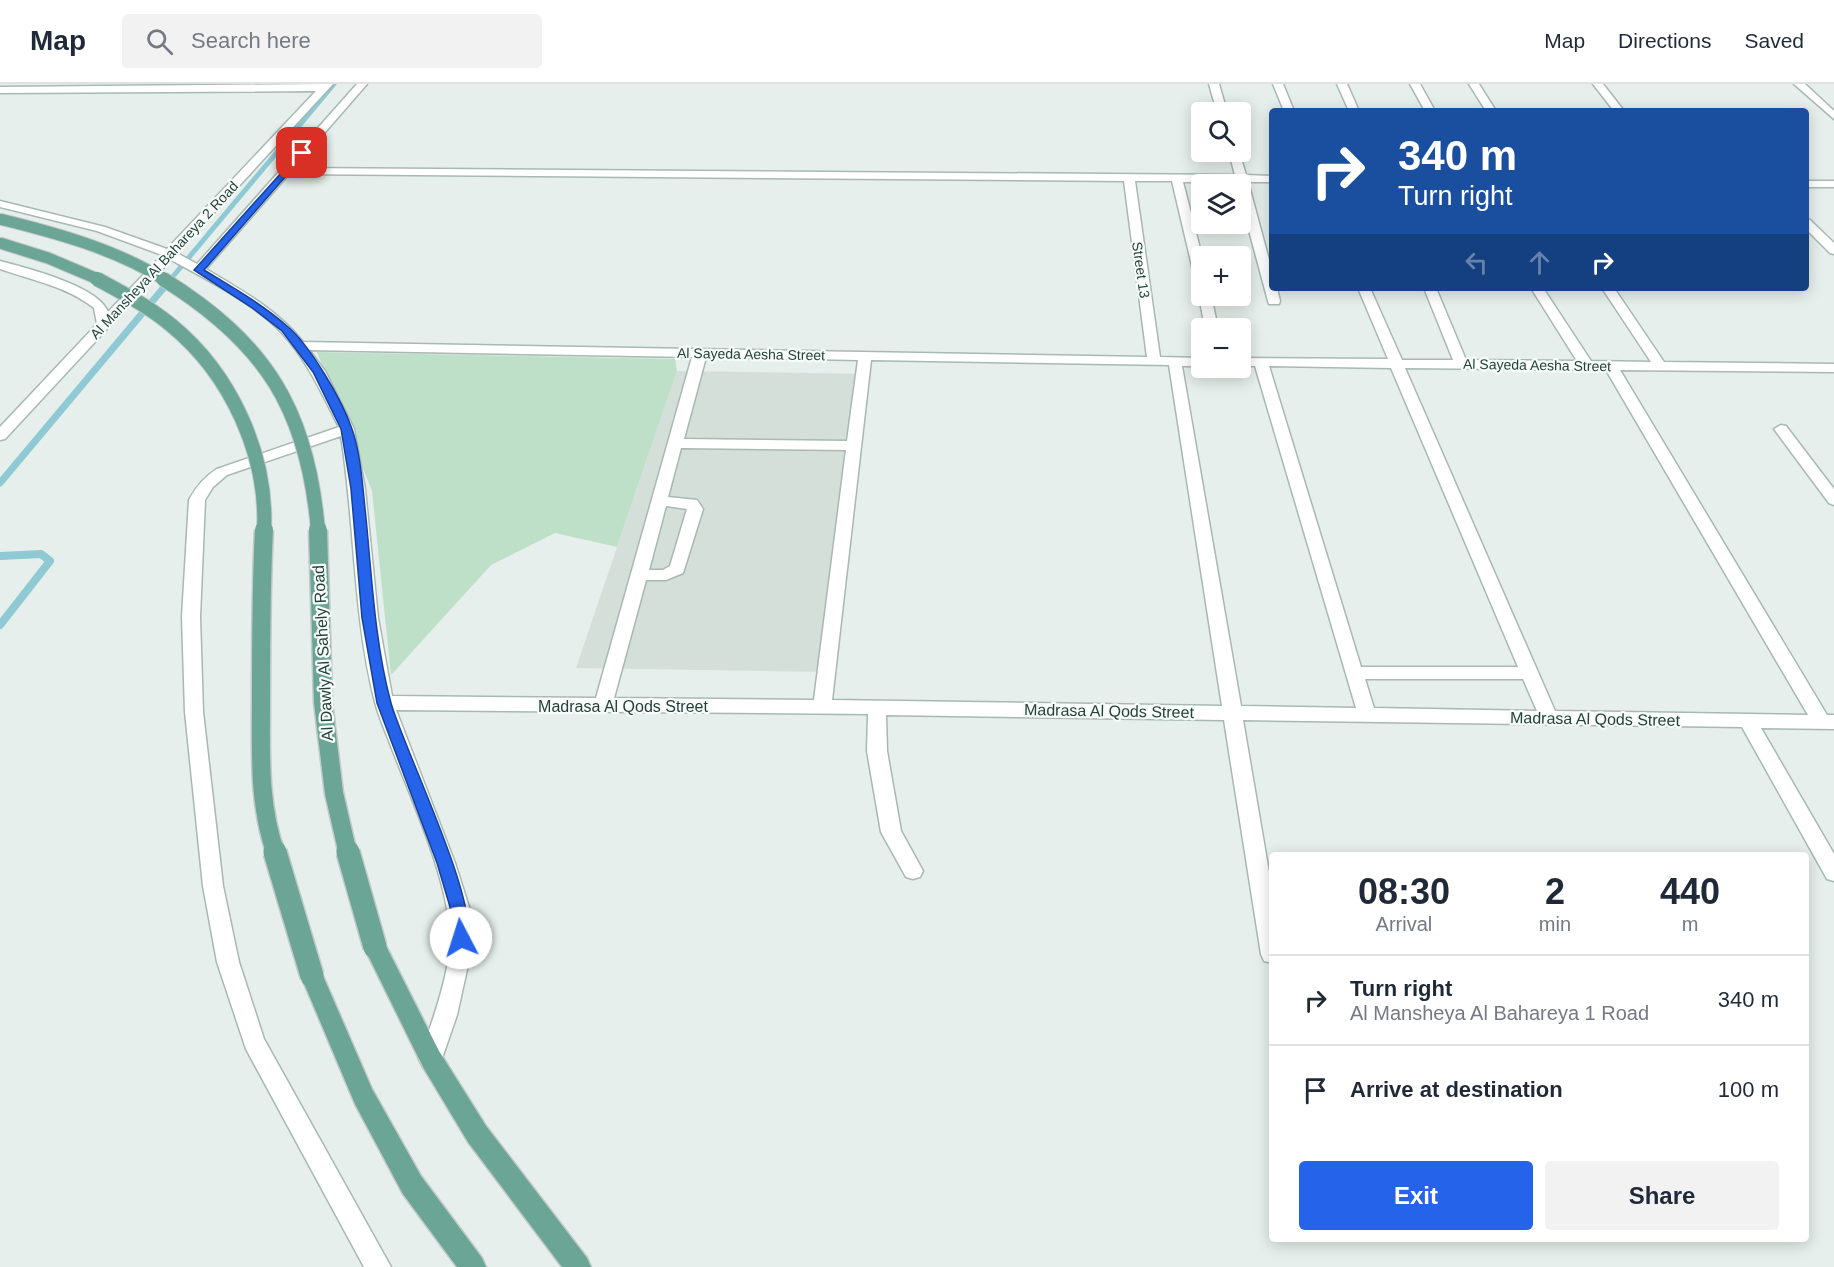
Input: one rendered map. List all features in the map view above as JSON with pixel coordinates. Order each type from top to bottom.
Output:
[{"type":"main road","name":"Al Dawly Al Sahely Road","points":[[0,219],[66,236],[139,266],[179,289],[223,319],[247,344],[275,381],[301,436],[312,479],[317,538],[323,701],[334,794],[375,947],[431,1059],[477,1134],[578,1267]]},
{"type":"main road","points":[[0,243],[70,266],[109,283],[143,303],[183,334],[204,354],[227,387],[242,418],[264,491],[261,722],[264,816],[312,976],[363,1096],[412,1185],[473,1267]]},
{"type":"street","points":[[199,270],[362,84]]},
{"type":"street","points":[[1214,84],[1219,102]]},
{"type":"street","points":[[1278,84],[1288,108]]},
{"type":"street","points":[[1342,84],[1353,108]]},
{"type":"street","points":[[1416,84],[1428,108]]},
{"type":"street","points":[[1473,84],[1489,108]]},
{"type":"street","points":[[1598,84],[1617,108]]},
{"type":"street","points":[[1799,84],[1834,116]]},
{"type":"street","points":[[0,90],[326,86]]},
{"type":"street","name":"Al Mansheya Al Bahareya 2 Road","points":[[0,436],[326,86]]},
{"type":"street","points":[[288,171],[1191,178]]},
{"type":"street","name":"Street 13","points":[[1129,178],[1154,362]]},
{"type":"street","points":[[1177,178],[1193,246]]},
{"type":"street","points":[[1251,179],[1269,179]]},
{"type":"street","points":[[1809,184],[1834,184]]},
{"type":"street","points":[[0,204],[101,229],[169,254],[255,305],[286,329],[318,371],[347,429],[357,489],[369,618],[384,703],[445,863],[458,907],[461,938],[457,965],[446,1016],[431,1059]]},
{"type":"street","points":[[1251,213],[1269,282]]},
{"type":"street","points":[[1809,225],[1834,250]]},
{"type":"street","points":[[0,265],[70,289],[87,298],[99,306],[102,311],[103,324]]},
{"type":"street","points":[[1271,291],[1274,301]]},
{"type":"street","points":[[1365,291],[1549,718]]},
{"type":"street","points":[[1431,291],[1461,364]]},
{"type":"street","points":[[1539,291],[1587,366]]},
{"type":"street","points":[[1610,291],[1660,366]]},
{"type":"street","name":"Al Sayeda Aesha Street","points":[[300,346],[1191,362]]},
{"type":"street","points":[[603,706],[700,353]]},
{"type":"street","points":[[822,707],[865,356]]},
{"type":"street","points":[[1175,362],[1269,936]]},
{"type":"street","name":"Al Sayeda Aesha Street","points":[[1251,362],[1834,368]]},
{"type":"street","points":[[1261,362],[1367,715]]},
{"type":"street","points":[[1611,366],[1828,722]]},
{"type":"street","points":[[347,429],[222,472],[210,479],[203,488],[197,500],[191,663],[213,886],[228,962],[254,1042],[378,1267]]},
{"type":"street","points":[[1781,429],[1834,500]]},
{"type":"street","points":[[675,444],[854,446]]},
{"type":"street","points":[[639,575],[666,575],[674,572],[679,566],[686,543],[695,507],[691,503],[660,501]]},
{"type":"street","points":[[1354,673],[1530,673]]},
{"type":"street","name":"Madrasa Al Qods Street","points":[[384,703],[1828,722]]},
{"type":"street","points":[[877,708],[877,751],[891,832],[913,871]]},
{"type":"street","points":[[1748,721],[1834,873]]},
{"type":"shaded area","points":[[677,371],[870,374],[829,672],[576,668]]},
{"type":"green space","points":[[317,352],[675,359],[677,371],[617,547],[555,533],[491,565],[391,675],[372,491]]},
{"type":"waterway","points":[[170,280],[334,84]]},
{"type":"waterway","points":[[0,483],[171,279]]},
{"type":"waterway","points":[[0,556],[41,554],[50,561],[0,625]]},
{"type":"route","points":[[302,153],[199,270],[255,305],[286,329],[318,371],[347,429],[357,489],[369,618],[384,703],[445,863],[458,907],[461,938]]}]
